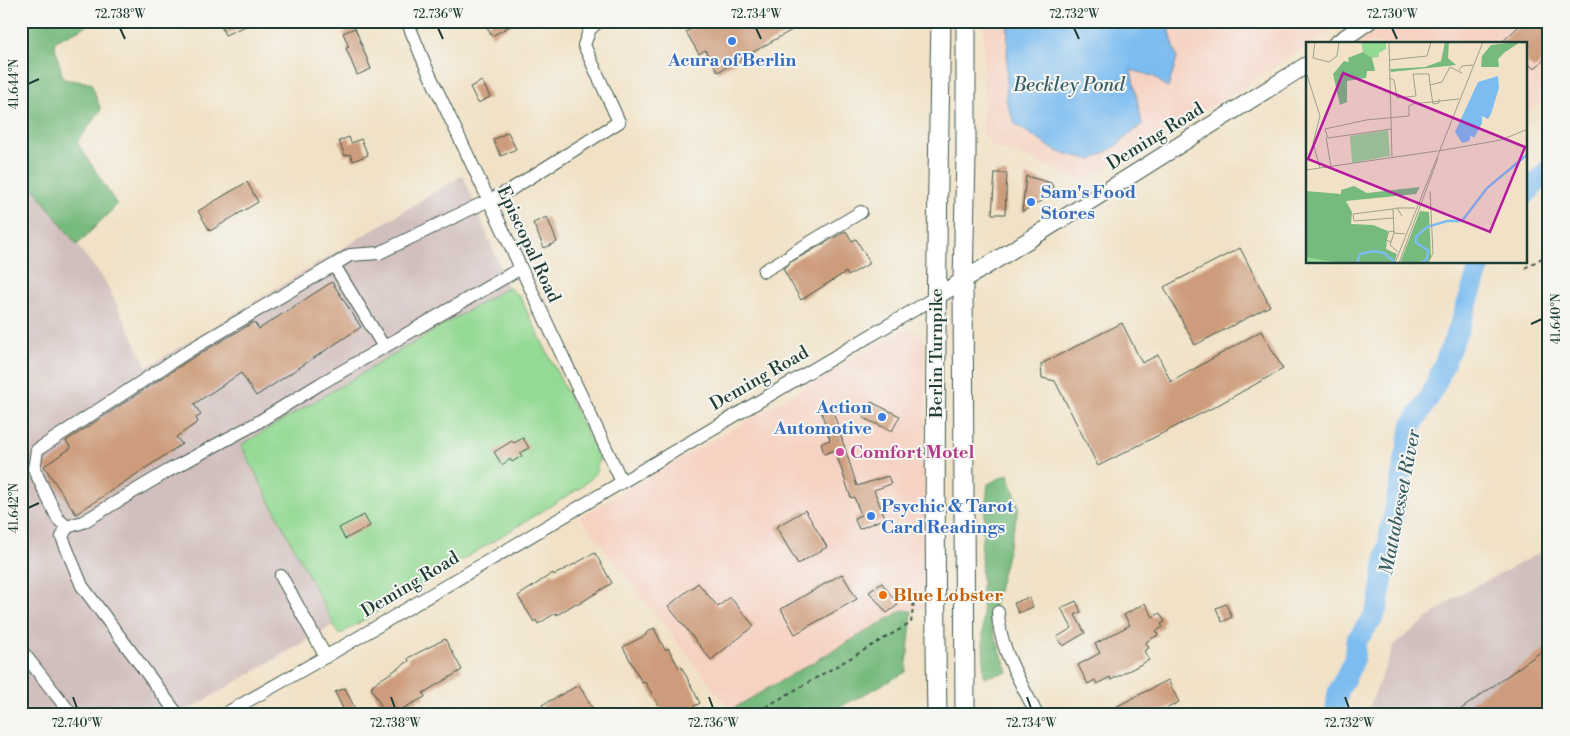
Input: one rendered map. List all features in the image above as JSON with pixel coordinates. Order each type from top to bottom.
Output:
[{"type":"highway","name":"Berlin Turnpike","points":[[936,715],[936,297],[940,21]]},
{"type":"highway","name":"Berlin Turnpike","points":[[965,715],[963,280],[966,157],[966,21]]},
{"type":"main road","points":[[1339,42],[1369,21]]},
{"type":"main road","name":"Deming Road","points":[[936,297],[1306,65]]},
{"type":"street","name":"Episcopal Road","points":[[407,21],[426,67],[622,482]]},
{"type":"street","points":[[67,527],[58,519],[34,469],[37,450],[190,350],[334,264],[350,255],[379,253],[510,190],[619,122],[584,45],[590,29],[600,21]]},
{"type":"street","points":[[764,271],[861,212]]},
{"type":"street","points":[[334,264],[384,348]]},
{"type":"street","points":[[178,715],[82,586],[62,537],[67,527],[83,522],[168,471],[255,424],[320,384],[521,268]]},
{"type":"street","name":"Deming Road","points":[[222,715],[326,657],[936,297]]},
{"type":"street","points":[[281,576],[326,657]]},
{"type":"street","points":[[998,612],[998,626],[1003,642],[1037,715]]},
{"type":"street","points":[[21,650],[72,715]]},
{"type":"path","points":[[1525,268],[1549,254]]},
{"type":"path","points":[[752,715],[911,623],[914,593]]},
{"type":"shaded area","points":[[984,21],[1344,21],[1314,42],[1306,42],[1306,47],[1234,92],[1096,174],[1082,180],[1026,157],[995,148],[983,134]]},
{"type":"shaded area","points":[[1391,21],[1549,21],[1549,97],[1528,111],[1528,42],[1359,42]]},
{"type":"shaded area","points":[[21,172],[105,281],[147,367],[463,175],[508,287],[241,445],[333,625],[180,715],[21,715]]},
{"type":"shaded area","points":[[915,330],[925,340],[925,608],[902,610],[730,710],[580,517],[902,331]]},
{"type":"shaded area","points":[[1549,548],[1549,715],[1366,715],[1394,645],[1454,598]]},
{"type":"green space","points":[[21,21],[96,21],[54,42],[63,79],[91,83],[101,110],[77,142],[117,205],[77,245],[21,172]]},
{"type":"green space","points":[[508,287],[520,297],[599,458],[596,474],[580,488],[339,635],[241,445]]},
{"type":"green space","points":[[1008,474],[1019,507],[990,622],[1008,672],[984,677],[981,550],[988,484]]},
{"type":"green space","points":[[903,610],[912,611],[906,672],[825,715],[722,715]]},
{"type":"water","name":"Beckley Pond","points":[[1008,21],[1167,21],[1177,58],[1168,88],[1153,76],[1131,70],[1142,124],[1116,146],[1092,160],[1056,151],[1015,124],[1006,100]]},
{"type":"building","points":[[219,21],[257,21],[225,35]]},
{"type":"building","points":[[494,21],[519,21],[492,36],[486,26]]},
{"type":"building","name":"Acura of Berlin","points":[[689,21],[787,21],[792,30],[718,72],[705,50],[699,54],[686,32],[693,28]]},
{"type":"building","points":[[1512,21],[1549,21],[1549,55],[1534,69],[1528,63],[1528,42],[1502,42],[1518,27]]},
{"type":"building","points":[[355,28],[371,69],[357,75],[346,48],[349,47],[343,33]]},
{"type":"building","points":[[482,81],[490,97],[478,103],[470,87]]},
{"type":"building","points":[[508,132],[516,149],[501,156],[493,140]]},
{"type":"building","points":[[349,137],[351,143],[361,139],[368,155],[353,161],[350,154],[345,156],[339,141]]},
{"type":"building","points":[[995,173],[1007,173],[1005,214],[992,214]]},
{"type":"building","name":"Sam's Food Stores","points":[[1026,176],[1051,183],[1056,192],[1022,212]]},
{"type":"building","points":[[247,182],[258,202],[210,231],[198,211]]},
{"type":"building","points":[[547,217],[557,242],[544,248],[533,223]]},
{"type":"building","points":[[846,231],[852,241],[856,239],[870,263],[848,276],[846,272],[801,300],[783,269],[791,262]]},
{"type":"building","points":[[1240,248],[1270,306],[1195,345],[1164,287]]},
{"type":"building","points":[[332,282],[361,327],[256,396],[241,373],[194,404],[201,415],[196,418],[198,422],[176,437],[182,444],[76,514],[44,466],[71,448],[66,441],[194,357],[254,322],[259,329]]},
{"type":"building","points":[[1122,323],[1142,363],[1158,355],[1171,382],[1261,331],[1283,369],[1216,406],[1098,466],[1055,381],[1042,378],[1041,364]]},
{"type":"building","name":"Action Automotive","points":[[871,402],[900,416],[892,431],[863,418]]},
{"type":"building","name":"Comfort Motel","points":[[832,408],[857,486],[888,476],[891,484],[874,490],[885,518],[859,529],[854,518],[861,515],[854,497],[851,498],[835,450],[824,454],[821,443],[830,440],[821,411]]},
{"type":"building","points":[[523,438],[529,448],[520,453],[522,456],[512,462],[510,459],[502,465],[494,452],[512,441],[514,443]]},
{"type":"building","points":[[805,510],[827,547],[798,564],[776,527]]},
{"type":"building","points":[[364,515],[370,526],[345,539],[339,528]]},
{"type":"building","points":[[595,553],[612,583],[557,615],[556,613],[538,624],[536,620],[534,622],[518,596],[553,573],[554,575]]},
{"type":"building","points":[[842,574],[857,599],[795,634],[781,609]]},
{"type":"building","points":[[698,583],[718,607],[730,597],[754,626],[711,660],[668,606]]},
{"type":"building","name":"Blue Lobster","points":[[882,583],[898,605],[887,613],[869,592]]},
{"type":"building","points":[[1029,597],[1033,607],[1018,613],[1014,603]]},
{"type":"building","points":[[1076,601],[1081,612],[1075,615],[1085,633],[1063,646],[1057,637],[1072,628],[1061,608]]},
{"type":"building","points":[[1145,603],[1153,617],[1160,613],[1165,622],[1161,624],[1163,627],[1156,631],[1158,635],[1146,642],[1149,648],[1144,651],[1149,660],[1111,680],[1110,677],[1097,684],[1095,680],[1088,684],[1078,665],[1100,653],[1095,644],[1130,625],[1124,615]]},
{"type":"building","points":[[1226,604],[1232,617],[1222,622],[1216,608]]},
{"type":"building","points":[[654,628],[665,650],[668,648],[679,668],[681,666],[700,703],[678,715],[664,715],[645,682],[642,683],[623,647],[646,635],[646,633]]},
{"type":"building","points":[[445,639],[462,670],[423,693],[425,697],[390,715],[386,715],[371,688],[373,687],[372,685],[409,661],[408,658]]},
{"type":"building","points":[[1549,646],[1549,715],[1453,715]]},
{"type":"building","points":[[1168,680],[1179,702],[1154,715],[1100,715]]},
{"type":"building","points":[[579,685],[596,715],[530,715],[543,707],[542,705]]},
{"type":"building","points":[[345,688],[355,709],[345,713],[335,692]]},
{"type":"waterway","name":"Mattabesset River","points":[[1528,192],[1549,169]]},
{"type":"waterway","name":"Mattabesset River","points":[[1335,715],[1338,692],[1354,660],[1356,641],[1373,618],[1378,606],[1391,527],[1412,425],[1432,393],[1460,325],[1480,264]]},
{"type":"place","name":"Acura of Berlin","points":[[732,41]]},
{"type":"place","name":"Sam's Food Stores","points":[[1031,202]]},
{"type":"place","name":"Action Automotive","points":[[882,417]]},
{"type":"place","name":"Comfort Motel","points":[[840,452]]},
{"type":"place","name":"Psychic & Tarot Card Readings","points":[[871,516]]},
{"type":"place","name":"Blue Lobster","points":[[883,595]]}]
